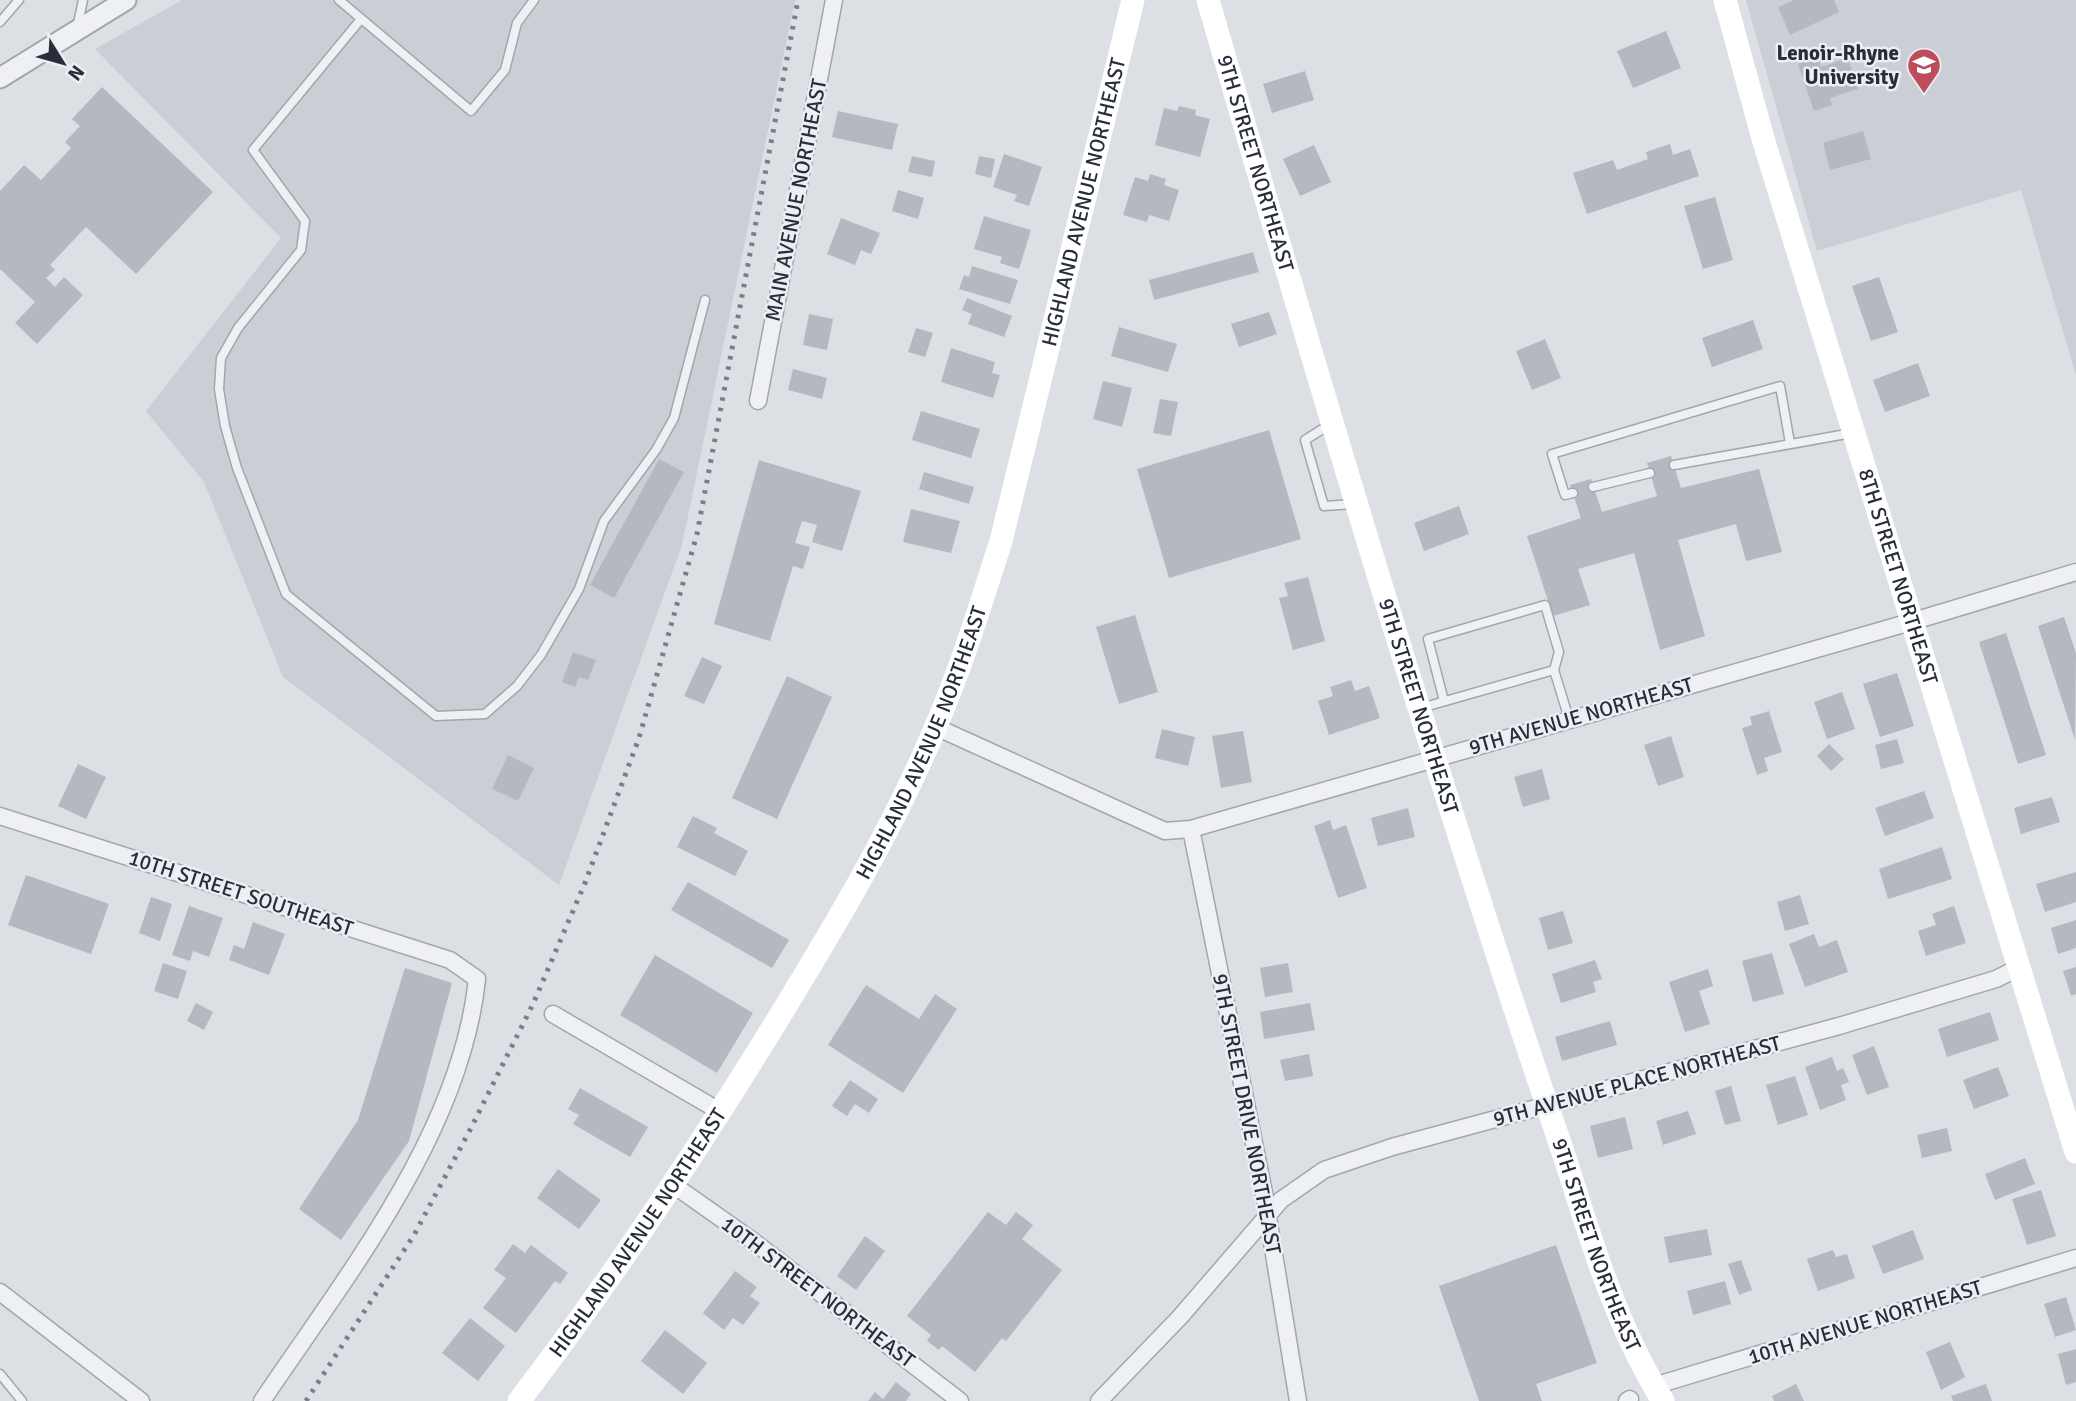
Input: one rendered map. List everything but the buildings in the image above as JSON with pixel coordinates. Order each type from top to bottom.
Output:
[{"type":"main road","name":"HIGHLAND AVENUE NORTHEAST","points":[[519,1401],[674,1186],[721,1112],[857,887],[936,727],[974,626],[1001,541],[1133,0]]},
{"type":"main road","name":"9TH STREET NORTHEAST","points":[[1208,0],[1332,424],[1434,759],[1609,1291],[1658,1394]]},
{"type":"main road","name":"8TH STREET NORTHEAST","points":[[1726,0],[1764,142],[2076,1152]]},
{"type":"street","points":[[0,78],[126,0]]},
{"type":"street","name":"MAIN AVENUE NORTHEAST","points":[[758,401],[834,0]]},
{"type":"street","name":"9TH AVENUE NORTHEAST","points":[[936,727],[1165,831],[1191,829],[2076,572]]},
{"type":"street","name":"10TH STREET SOUTHEAST","points":[[0,816],[450,960],[477,979],[473,1016],[458,1067],[407,1178],[375,1236],[262,1401]]},
{"type":"street","name":"9TH STREET DRIVE NORTHEAST","points":[[1191,829],[1268,1214],[1298,1401]]},
{"type":"street","name":"9TH AVENUE PLACE NORTHEAST","points":[[1268,1214],[1302,1182],[1335,1166],[1392,1147],[1839,1026],[1996,979],[2018,968]]},
{"type":"street","points":[[553,1014],[721,1112]]},
{"type":"street","name":"10TH STREET NORTHEAST","points":[[674,1186],[764,1249],[960,1401]]},
{"type":"street","points":[[1099,1401],[1180,1317],[1268,1214]]},
{"type":"street","name":"10TH AVENUE NORTHEAST","points":[[1658,1394],[2076,1258]]},
{"type":"street","points":[[0,1293],[141,1401]]},
{"type":"lane","points":[[0,22],[19,0]]},
{"type":"lane","points":[[77,29],[83,0]]},
{"type":"lane","points":[[339,0],[471,111],[505,70],[517,23],[534,0]]},
{"type":"lane","points":[[361,19],[253,150],[305,221],[303,240],[301,250],[238,328],[221,358],[219,389],[225,426],[237,468],[286,594],[436,716],[485,714],[517,687],[541,655],[579,589],[604,521],[656,450],[674,418],[705,300]]},
{"type":"lane","points":[[1573,493],[1565,495],[1552,454],[1780,386],[1790,443]]},
{"type":"lane","points":[[1332,424],[1305,439],[1324,506],[1357,504]]},
{"type":"lane","points":[[1674,465],[1854,432]]},
{"type":"lane","points":[[1593,486],[1650,473]]},
{"type":"lane","points":[[1444,701],[1428,639],[1545,605],[1559,652],[1554,670],[1569,719]]},
{"type":"lane","points":[[1419,709],[1554,670]]},
{"type":"lane","points":[[0,1374],[22,1401]]},
{"type":"shaded area","points":[[182,0],[795,0],[682,545],[559,885],[283,677],[204,482],[146,411],[281,238],[95,49]]},
{"type":"shaded area","name":"Lenoir-Rhyne University","points":[[1746,0],[2076,0],[2076,375],[2021,190],[1817,251]]},
{"type":"railway","points":[[306,1401],[414,1235],[471,1128],[533,1004],[585,883],[639,738],[697,534],[798,0]]},
{"type":"place","name":"Lenoir-Rhyne University","points":[[1924,95]]}]
